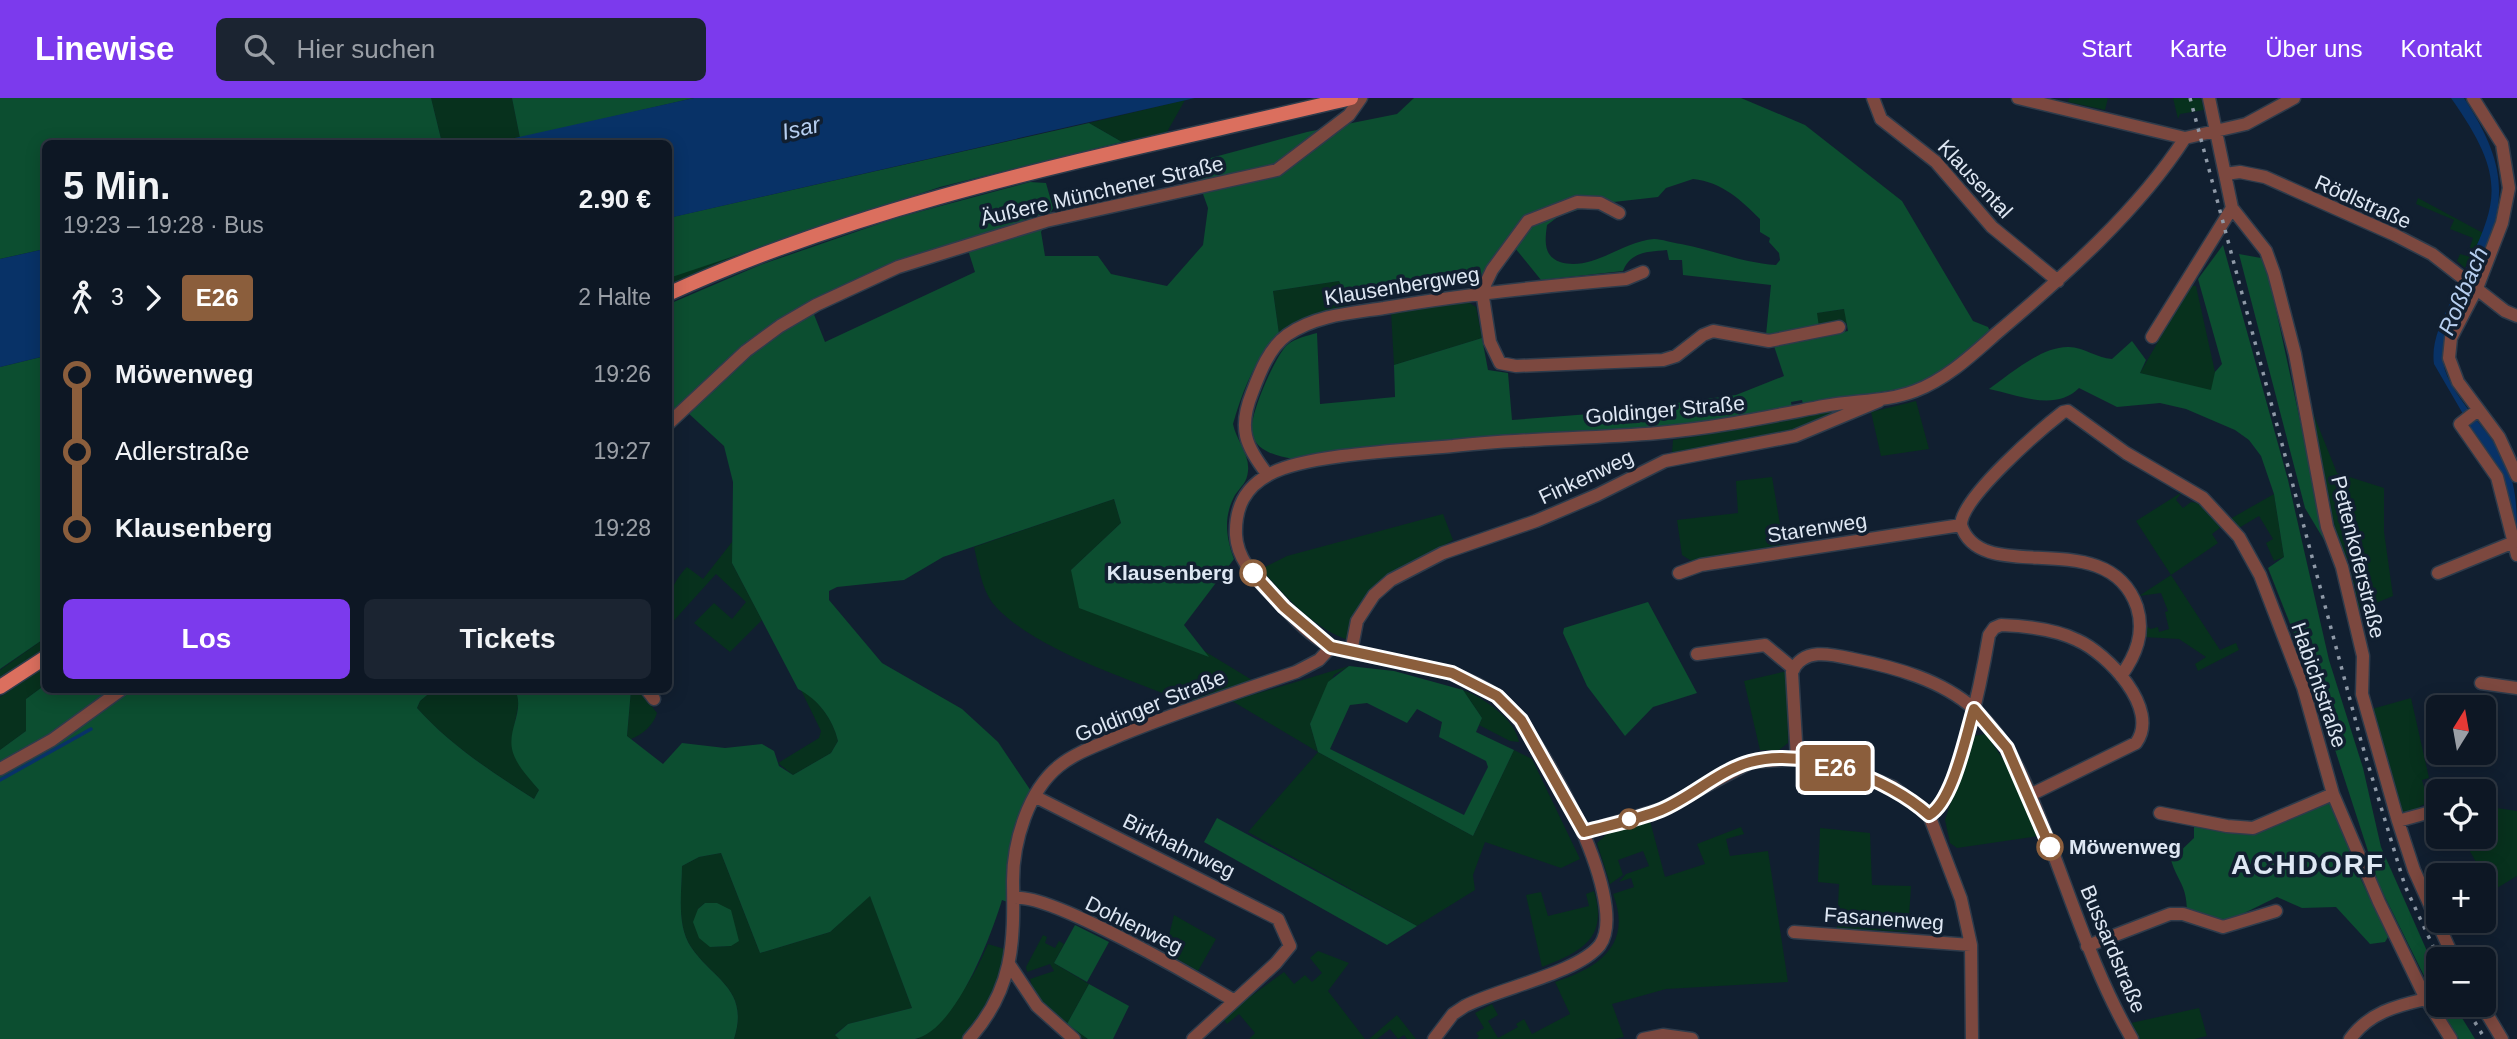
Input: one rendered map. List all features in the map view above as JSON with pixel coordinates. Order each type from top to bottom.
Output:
[{"type":"main road","points":[[672,292],[806,239],[942,196],[1350,98]]},
{"type":"main road","points":[[0,687],[42,660]]},
{"type":"street","name":"Äußere Münchener Straße","points":[[672,420],[746,352],[780,326],[816,305],[898,267],[1046,221],[1277,170],[1349,115],[1361,98]]},
{"type":"street","name":"Klausental","points":[[1873,98],[1881,119],[1937,162],[1992,227],[2058,281]]},
{"type":"street","points":[[2018,98],[2185,138],[2246,124],[2294,98]]},
{"type":"street","name":"Pettenkoferstraße","points":[[2209,98],[2232,208],[2266,251],[2274,273],[2295,354],[2327,527],[2342,567],[2360,643],[2362,694],[2414,870],[2449,947]]},
{"type":"street","points":[[2473,98],[2502,144],[2509,188],[2502,223],[2470,282],[2451,338],[2449,358],[2471,414],[2499,438],[2517,476]]},
{"type":"street","name":"Goldinger Straße","points":[[1434,1039],[1453,1014],[1465,1006],[1577,963],[1599,946],[1605,934],[1608,906],[1584,832],[1521,720],[1497,696],[1452,673],[1331,647],[1284,607],[1259,581],[1239,552],[1236,522],[1247,491],[1268,475],[1302,463],[1418,449],[1558,437],[1662,433],[1752,422],[1856,400],[1883,399],[1921,389],[1941,378],[2058,281],[2094,246],[2171,160],[2185,138]]},
{"type":"street","name":"Rödlstraße","points":[[2225,174],[2240,172],[2265,177],[2395,235],[2432,254],[2505,310],[2517,316]]},
{"type":"street","points":[[1619,213],[1600,203],[1577,202],[1528,221],[1492,270],[1482,291],[1494,355],[1500,363],[1516,366],[1663,360],[1676,356],[1703,335],[1713,331],[1769,341],[1839,327]]},
{"type":"street","points":[[2152,337],[2193,275],[2232,208]]},
{"type":"street","name":"Klausenbergweg","points":[[1268,475],[1249,443],[1242,421],[1257,379],[1271,353],[1285,336],[1315,320],[1331,316],[1482,291],[1626,279],[1643,272]]},
{"type":"street","name":"Finkenweg","points":[[1351,652],[1357,621],[1374,595],[1391,580],[1443,553],[1536,521],[1597,495],[1665,461],[1795,436],[1883,399]]},
{"type":"street","name":"Habichtstraße","points":[[1961,525],[1965,510],[2007,460],[2068,411],[2126,453],[2203,498],[2239,537],[2260,575],[2303,687],[2333,794],[2379,902],[2426,999]]},
{"type":"street","points":[[2438,573],[2515,549],[2497,477],[2461,425],[2471,414]]},
{"type":"street","points":[[1961,525],[1976,546],[1994,552],[2043,560],[2078,559],[2115,576],[2128,589],[2141,618],[2133,659],[2121,676]]},
{"type":"street","name":"Starenweg","points":[[1679,573],[1701,565],[1961,525]]},
{"type":"street","points":[[1929,815],[1942,803],[1958,765],[1994,628],[2036,629],[2077,639],[2096,651],[2121,676],[2137,702],[2143,729],[2136,743],[2030,795]]},
{"type":"street","points":[[1697,654],[1765,645],[1794,669],[1797,759]]},
{"type":"street","name":"Goldinger Straße","points":[[969,1039],[992,1007],[1009,964],[1015,933],[1017,838],[1035,797],[1059,766],[1073,757],[1218,698],[1296,672],[1320,660],[1331,647]]},
{"type":"street","name":"Bussardstraße","points":[[1794,669],[1799,660],[1813,654],[1834,655],[1887,666],[1937,685],[1974,709],[2007,748],[2030,795],[2087,946],[2132,1039]]},
{"type":"street","points":[[2481,683],[2517,688]]},
{"type":"street","points":[[0,769],[52,740],[117,693]]},
{"type":"street","points":[[1584,832],[1662,809],[1751,762],[1797,759],[1863,775],[1893,787],[1929,815],[1961,899],[1971,945],[1972,1039]]},
{"type":"street","points":[[2160,813],[2227,826],[2253,828],[2333,794]]},
{"type":"street","name":"Birkhahnweg","points":[[1035,797],[1278,919],[1290,946],[1276,963],[1233,1000]]},
{"type":"street","points":[[2398,821],[2426,813]]},
{"type":"street","name":"Dohlenweg","points":[[1014,898],[1031,897],[1119,937],[1177,966],[1233,1000]]},
{"type":"street","points":[[2087,946],[2170,914],[2183,914],[2223,926],[2276,911]]},
{"type":"street","name":"Fasanenweg","points":[[1794,932],[1971,945]]},
{"type":"street","points":[[1009,964],[1037,1006],[1074,1039]]},
{"type":"street","points":[[2350,1039],[2371,1017],[2395,1006],[2426,999]]},
{"type":"street","points":[[1193,1039],[1233,1000]]},
{"type":"street","name":"Habichtstraße","points":[[2437,1017],[2451,1039]]},
{"type":"street","points":[[2489,1017],[2502,1039]]},
{"type":"street","points":[[1643,1039],[1663,1035],[1692,1039]]},
{"type":"green space","points":[[0,98],[431,98],[441,140],[42,140],[42,250],[0,259]]},
{"type":"green space","points":[[431,98],[512,98],[520,138],[441,140]]},
{"type":"green space","points":[[512,98],[694,98],[520,138]]},
{"type":"green space","points":[[1414,98],[1741,98],[1805,125],[1902,201],[1973,321],[1988,327],[1991,333],[1936,373],[1899,389],[1803,404],[1802,400],[1791,402],[1792,408],[1727,420],[1293,459],[1275,455],[1259,446],[1252,435],[1254,416],[1263,388],[1282,351],[1294,341],[1317,333],[1320,404],[1395,397],[1394,365],[1482,338],[1488,370],[1508,373],[1512,420],[1603,413],[1736,395],[1784,376],[1774,346],[1848,331],[1844,309],[1817,313],[1819,327],[1766,335],[1771,285],[1683,275],[1682,260],[1669,260],[1667,250],[1635,256],[1623,271],[1541,280],[1515,248],[1478,279],[1469,283],[1351,304],[1339,281],[1273,291],[1279,334],[1250,376],[1233,424],[1248,465],[1246,479],[1231,503],[1227,519],[1229,543],[1234,559],[1184,625],[1209,657],[1079,608],[1071,570],[1121,523],[1114,499],[943,557],[904,580],[837,587],[829,591],[829,600],[882,663],[962,709],[998,742],[1033,794],[1013,832],[1010,903],[1002,900],[990,936],[958,1001],[930,1032],[915,1039],[839,1039],[835,1035],[848,1024],[912,1008],[870,896],[830,932],[760,953],[721,853],[699,857],[682,866],[682,918],[683,929],[691,947],[733,997],[738,1022],[734,1039],[0,1039],[0,750],[26,731],[26,699],[42,687],[42,693],[429,693],[420,701],[417,708],[458,746],[534,799],[539,790],[519,765],[512,749],[518,705],[516,693],[631,693],[627,736],[663,764],[682,743],[725,748],[762,744],[774,751],[779,766],[793,775],[831,753],[838,741],[824,710],[798,689],[732,563],[733,482],[724,446],[687,412],[672,417],[672,303],[760,265],[896,218],[1030,182],[1046,183],[1053,208],[1041,232],[1045,256],[1098,256],[1111,274],[1167,286],[1203,245],[1208,208],[1192,163],[1307,132],[1397,114]],"holes":[[[1693,179],[1722,188],[1760,219],[1760,232],[1770,238],[1769,242],[1779,253],[1780,260],[1776,265],[1752,262],[1657,239],[1642,241],[1584,263],[1560,262],[1548,252],[1547,225],[1559,216],[1596,204],[1658,197],[1666,188]],[[968,250],[975,272],[825,342],[813,312],[905,269]]]},
{"type":"green space","points":[[2069,98],[2108,98],[2105,110],[2068,102]]},
{"type":"green space","points":[[2173,98],[2201,98],[2204,110],[2180,114],[2178,119]]},
{"type":"green space","points":[[1185,100],[1167,132],[1122,142],[1089,123]]},
{"type":"green space","points":[[1089,123],[1122,142],[940,187],[672,277],[672,217]]},
{"type":"green space","points":[[2418,198],[2483,233],[2465,268],[2457,261],[2460,254],[2467,256],[2473,238],[2450,229],[2454,220],[2416,204]]},
{"type":"green space","points":[[804,232],[672,284],[672,276]]},
{"type":"green space","points":[[2223,245],[2288,480],[2329,660],[2363,768],[2381,847],[2426,949],[2426,980],[2379,885],[2313,682],[2268,568],[2284,557],[2274,494],[2261,456],[2249,440],[2235,430],[2186,409],[2160,403],[2117,407],[2079,388],[2059,399],[2048,400],[2024,398],[1989,389],[2027,362],[2048,351],[2074,347],[2112,359],[2132,341],[2146,360],[2140,373],[2211,390],[2215,372],[2222,364],[2198,279]]},
{"type":"green space","points":[[2239,254],[2261,258],[2267,268],[2327,545],[2305,508]]},
{"type":"green space","points":[[1339,281],[1351,304],[1303,320],[1279,334],[1273,291]]},
{"type":"green space","points":[[2190,286],[2196,286],[2215,372],[2212,391],[2140,373]]},
{"type":"green space","points":[[1468,302],[1476,307],[1482,338],[1394,365],[1391,311]]},
{"type":"green space","points":[[1845,309],[1847,323],[1819,327],[1816,313]]},
{"type":"green space","points":[[42,357],[42,640],[0,669],[0,367]]},
{"type":"green space","points":[[1916,401],[1929,449],[1881,456],[1871,412]]},
{"type":"green space","points":[[1867,404],[1779,435],[1672,453],[1673,440]]},
{"type":"green space","points":[[2311,408],[2337,473],[2384,488],[2384,532],[2393,596],[2359,610],[2349,561],[2338,543]]},
{"type":"green space","points":[[1772,477],[1783,542],[1780,543],[1781,548],[1693,562],[1682,555],[1677,520],[1738,513],[1736,481]]},
{"type":"green space","points":[[2182,492],[2176,500],[2183,508],[2191,502],[2198,503],[2221,527],[2212,534],[2218,543],[2171,575],[2136,521]]},
{"type":"green space","points":[[2274,494],[2284,557],[2274,561],[2266,543],[2273,539],[2259,516],[2237,529],[2230,519]]},
{"type":"green space","points":[[1114,499],[1121,523],[1071,570],[1252,680],[1193,705],[1089,664],[1036,638],[1014,623],[991,601],[974,547]]},
{"type":"green space","points":[[1443,514],[1453,540],[1396,573],[1348,640],[1311,619],[1261,569],[1287,556]]},
{"type":"green space","points":[[732,542],[732,563],[762,620],[730,652],[694,623],[714,603],[732,619],[746,602],[716,574],[672,623],[672,591],[676,581],[687,567],[703,579]]},
{"type":"green space","points":[[2171,575],[2220,650],[2236,643],[2239,650],[2198,671],[2195,664],[2206,657],[2179,639],[2143,637],[2144,625],[2151,629],[2158,627],[2159,632],[2169,629],[2165,612],[2168,611],[2161,593],[2139,596]]},
{"type":"green space","points":[[1648,602],[1697,693],[1653,707],[1625,736],[1587,686],[1563,633],[1564,628]]},
{"type":"green space","points":[[42,640],[42,651],[0,679],[0,670]]},
{"type":"green space","points":[[1349,666],[1334,675],[1310,724],[1318,752],[1232,701]]},
{"type":"green space","points":[[1349,666],[1394,671],[1463,690],[1482,718],[1476,732],[1514,750],[1473,836],[1318,752],[1310,724],[1328,682]],"holes":[[[1367,703],[1407,723],[1417,709],[1442,722],[1439,737],[1486,761],[1488,767],[1464,815],[1330,749],[1350,705]]]},
{"type":"green space","points":[[42,669],[42,687],[26,699],[26,731],[0,750],[0,697]]},
{"type":"green space","points":[[1787,671],[1788,743],[1779,750],[1760,750],[1744,681]]},
{"type":"green space","points":[[801,690],[814,699],[825,712],[838,741],[831,753],[793,775],[778,763],[819,738],[821,731]]},
{"type":"green space","points":[[1463,690],[1497,710],[1512,725],[1519,742],[1510,741],[1479,725],[1482,718]]},
{"type":"green space","points":[[429,693],[516,693],[516,750],[529,777],[539,790],[534,799],[458,746],[417,708],[420,701]]},
{"type":"green space","points":[[631,693],[641,693],[657,713],[653,722],[640,735],[631,739],[627,736]]},
{"type":"green space","points":[[2411,698],[2429,778],[2422,780],[2426,804],[2420,806],[2421,810],[2401,812],[2372,709]]},
{"type":"green space","points":[[1986,734],[2017,780],[2039,836],[1957,848],[1950,843],[1945,820],[1973,736]]},
{"type":"green space","points":[[1514,750],[1532,759],[1580,859],[1561,868],[1485,842],[1473,875],[1475,890],[1417,926],[1248,832],[1318,752],[1473,836]]},
{"type":"green space","points":[[2329,802],[2334,806],[2356,869],[2388,937],[2385,942],[2370,944],[2336,907],[2302,908],[2277,897],[2226,922],[2187,910],[2183,888],[2171,860],[2194,838],[2194,820],[2246,829]]},
{"type":"green space","points":[[2496,808],[2517,811],[2517,876],[2496,889],[2496,863],[2476,863],[2469,849],[2496,849]]},
{"type":"green space","points":[[1217,818],[1417,926],[1387,945],[1204,842]]},
{"type":"green space","points":[[1650,821],[1665,877],[1705,864],[1697,844],[1741,827],[1744,834],[1726,839],[1730,856],[1768,851],[1788,982],[1666,989],[1612,1004],[1624,1037],[1615,1039],[1477,1039],[1479,1036],[1476,1033],[1484,1028],[1475,1013],[1492,1004],[1498,1015],[1488,1021],[1498,1038],[1518,1027],[1516,1024],[1524,1019],[1532,1034],[1570,1014],[1555,982],[1585,970],[1608,952],[1615,941],[1618,927],[1618,912],[1613,894],[1634,887],[1631,878],[1619,882],[1626,874],[1649,866],[1643,851],[1618,860],[1623,875],[1610,884],[1597,843],[1608,833]]},
{"type":"green space","points":[[1820,828],[1870,833],[1872,885],[1911,886],[1908,932],[1837,928],[1839,884],[1818,882]]},
{"type":"green space","points":[[721,853],[760,953],[830,932],[870,895],[912,1008],[848,1024],[835,1034],[839,1039],[734,1039],[738,1022],[733,997],[691,947],[683,929],[682,866],[699,857]],"holes":[[[705,903],[717,903],[731,946],[710,947],[698,909]]]},
{"type":"green space","points":[[1594,891],[1598,921],[1588,941],[1568,956],[1542,967],[1526,895],[1541,892],[1548,916],[1589,906],[1586,894]]},
{"type":"green space","points":[[705,903],[717,903],[731,910],[739,941],[731,946],[710,947],[699,938],[693,922],[698,909]]},
{"type":"green space","points":[[1174,915],[1216,939],[1198,971],[1165,952]]},
{"type":"green space","points":[[1075,925],[1109,942],[1087,982],[1054,963]]},
{"type":"green space","points":[[1043,935],[1047,937],[1045,943],[1055,948],[1059,941],[1064,944],[1054,963],[1089,984],[1067,1024],[1088,1039],[1070,1033],[1060,1026],[1044,1008],[1033,988],[1030,979],[1054,971],[1050,964],[1027,972],[1026,967]]},
{"type":"green space","points":[[988,944],[1008,950],[990,997],[978,1019],[962,1039],[917,1039],[940,1019],[959,997]]},
{"type":"green space","points":[[1318,951],[1349,963],[1328,991],[1365,1039],[1249,1039],[1255,1033],[1239,1014],[1227,1024],[1224,1016],[1284,972],[1294,984],[1305,975],[1312,982],[1322,973],[1310,958]]},
{"type":"green space","points":[[1089,984],[1129,1006],[1113,1039],[1088,1039],[1067,1024]]},
{"type":"green space","points":[[2199,1008],[2207,1036],[2195,1039],[2140,1039],[2131,1023]]},
{"type":"green space","points":[[1397,1015],[1416,1039],[1407,1039],[1404,1035],[1398,1039],[1390,1029],[1377,1039],[1369,1039]]},
{"type":"green space","points":[[2445,1017],[2461,1017],[2475,1039],[2459,1039]]},
{"type":"water","name":"Isar","points":[[694,98],[1195,98],[672,217],[672,140],[505,140]]},
{"type":"water","name":"Roßbach","points":[[2451,98],[2464,98],[2481,126],[2498,175],[2499,197],[2496,219],[2488,243],[2450,327],[2443,358],[2450,383],[2508,467],[2515,497],[2517,540],[2477,438],[2434,364],[2434,348],[2443,318],[2477,244],[2491,200],[2491,179],[2485,156]]},
{"type":"water","points":[[42,250],[42,357],[0,367],[0,259]]},
{"type":"waterway","points":[[0,780],[91,729]]},
{"type":"railway","points":[[2190,98],[2361,741],[2405,886],[2433,947]]},
{"type":"railway","points":[[2472,1017],[2485,1039]]},
{"type":"bus line","name":"E26","points":[[1253,573],[1284,607],[1331,647],[1452,673],[1497,696],[1521,720],[1584,832],[1662,809],[1731,770],[1751,762],[1773,759],[1797,759],[1863,775],[1893,787],[1929,815],[1937,811],[1942,803],[1958,765],[1974,709],[2007,748],[2030,795],[2050,847]]},
{"type":"place","name":"Klausenberg","points":[[1253,573]]},
{"type":"place","name":"Möwenweg","points":[[2050,847]]},
{"type":"district","name":"ACHDORF","points":[[2308,864]]}]
